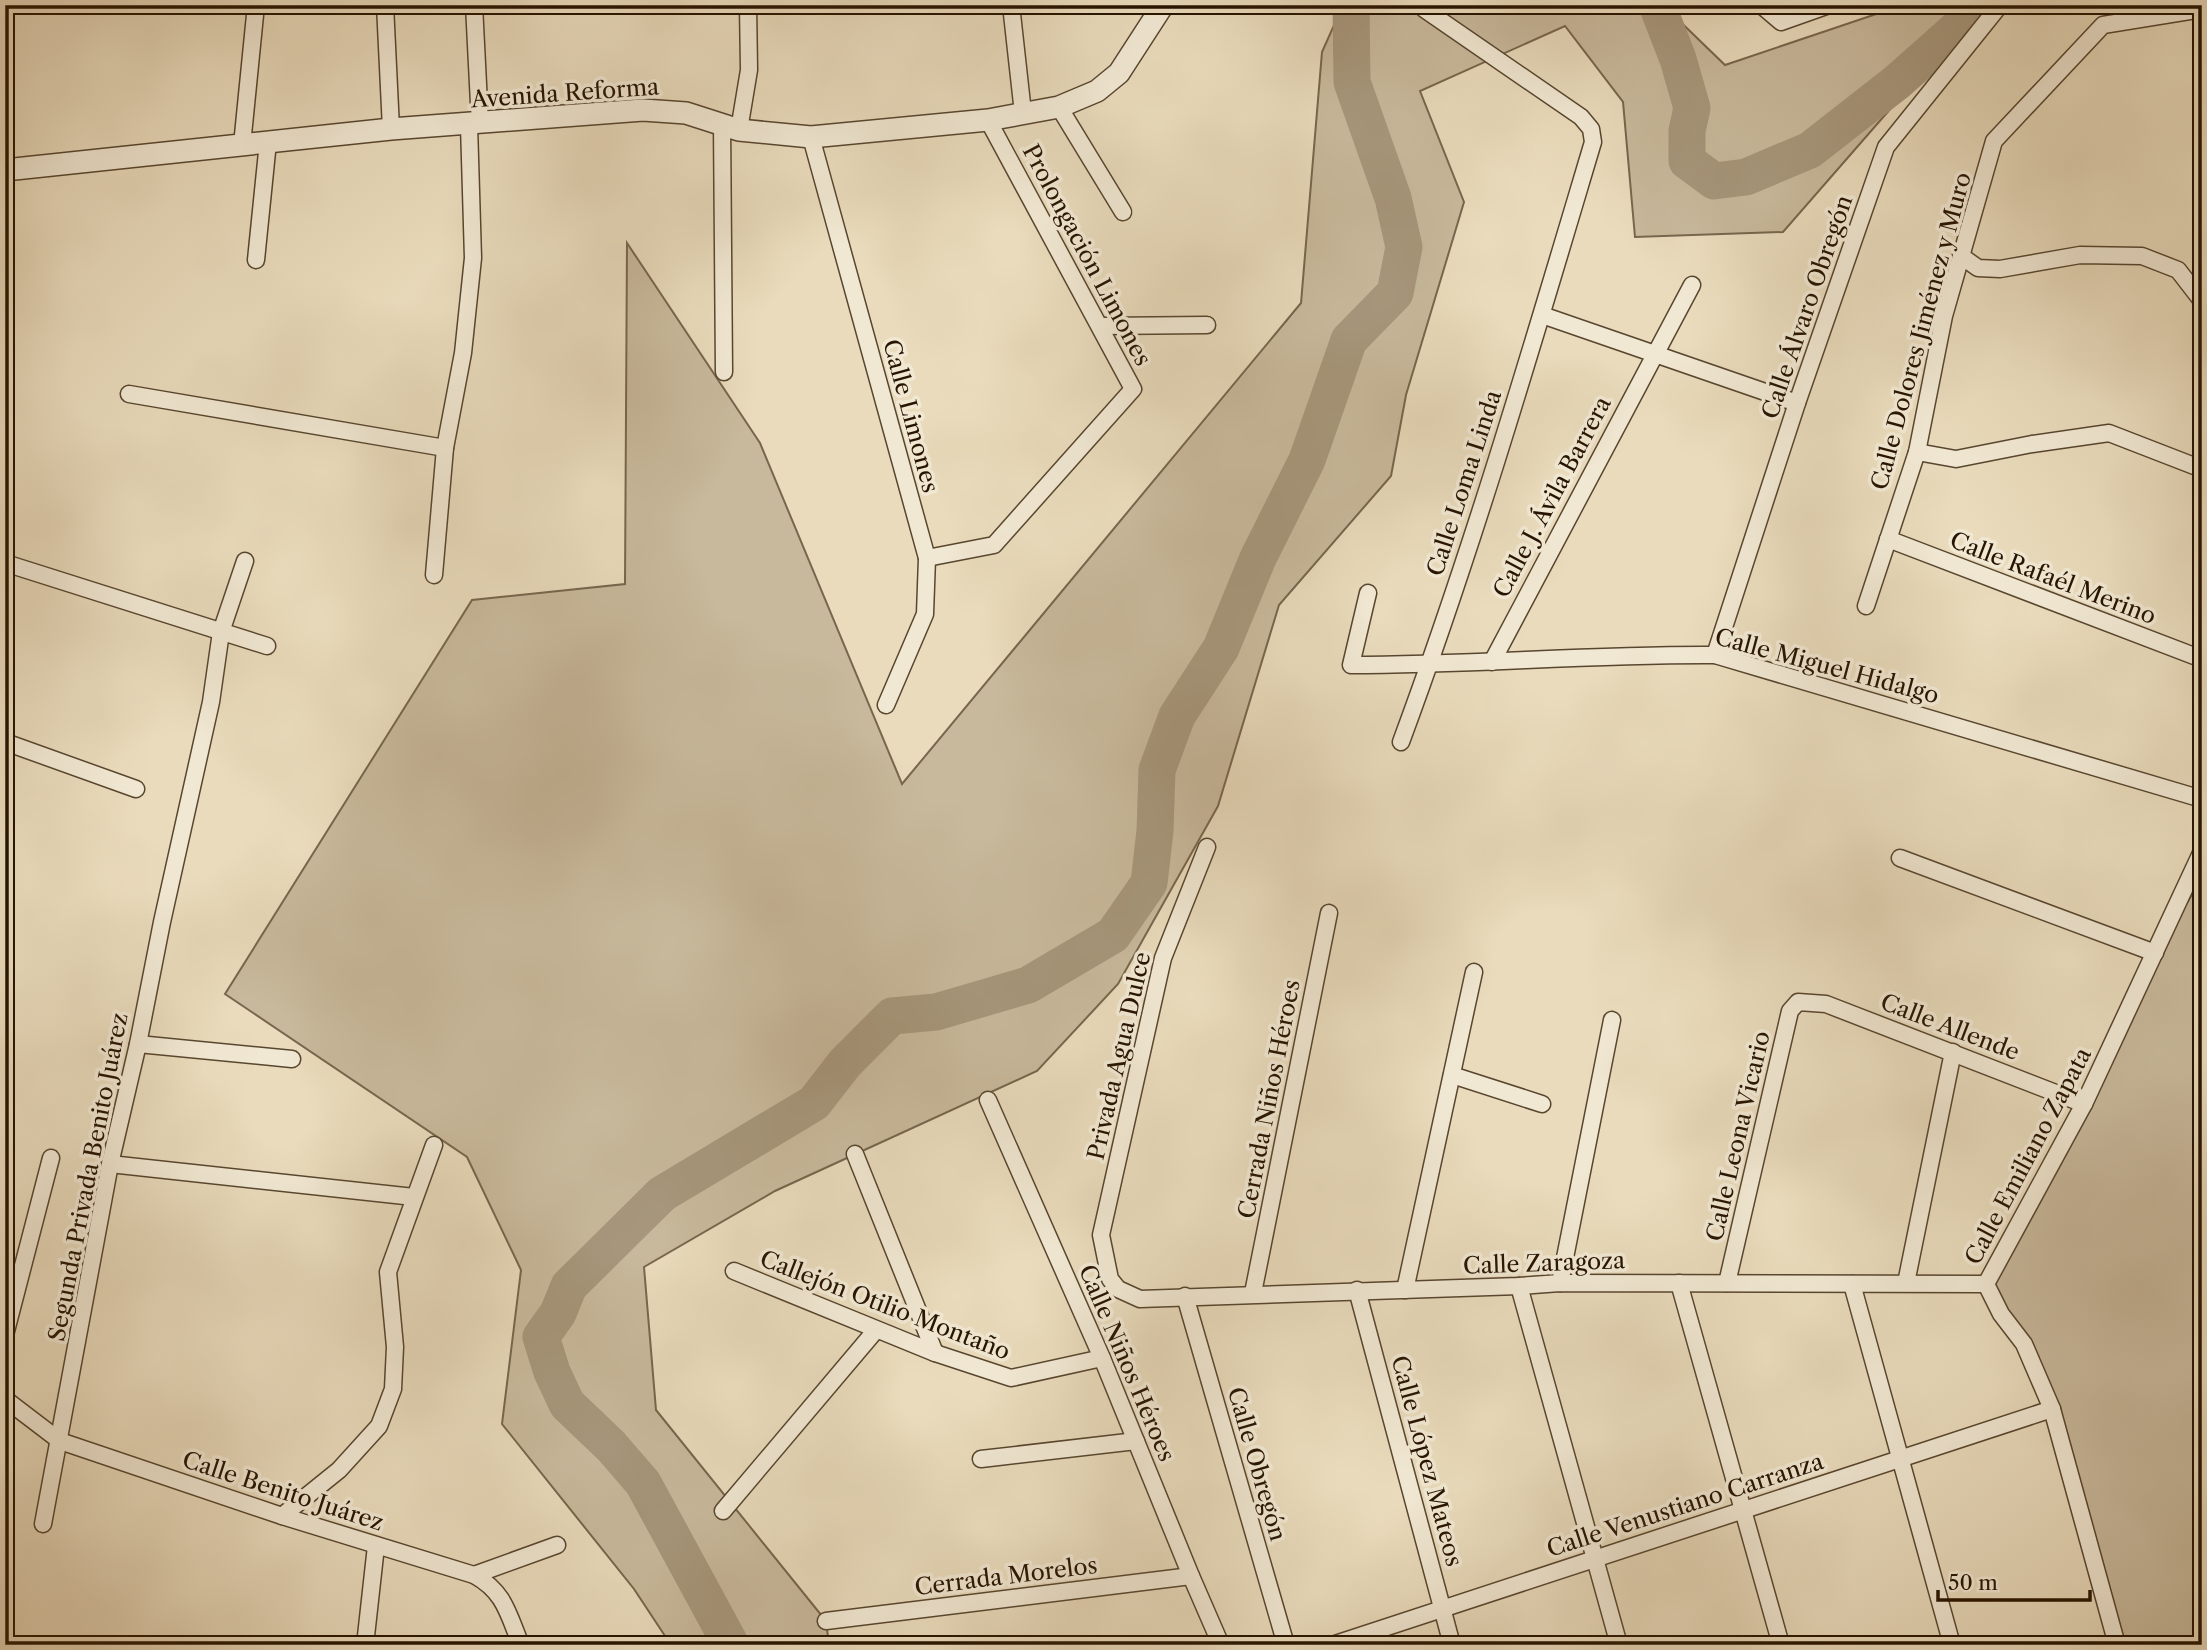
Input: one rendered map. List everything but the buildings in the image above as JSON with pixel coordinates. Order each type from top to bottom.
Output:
[{"type":"street","points":[[242,145],[256,5]]},
{"type":"street","points":[[385,5],[391,130]]},
{"type":"street","points":[[434,575],[445,448],[463,353],[472,258],[474,5]]},
{"type":"street","points":[[724,372],[731,126],[749,70],[748,5]]},
{"type":"street","points":[[1011,5],[1023,113]]},
{"type":"street","name":"Avenida Reforma","points":[[5,170],[391,130],[643,110],[686,113],[731,126],[811,137],[988,120],[1059,107],[1097,91],[1118,73],[1163,5]]},
{"type":"street","points":[[1761,5],[1781,22],[1829,5]]},
{"type":"street","name":"Calle Álvaro Obregón","points":[[1715,654],[1797,403],[1886,147],[2000,5]]},
{"type":"street","name":"Calle Loma Linda","points":[[1401,742],[1429,665],[1542,315],[1593,142],[1591,129],[1581,117],[1424,9]]},
{"type":"street","name":"Calle Dolores Jiménez y Muro","points":[[1866,606],[1917,452],[1944,316],[1994,141],[2103,24],[2202,9]]},
{"type":"street","points":[[1059,107],[1123,212]]},
{"type":"street","name":"Prolongación Limones","points":[[927,558],[994,545],[1133,389],[988,120]]},
{"type":"street","name":"Calle Limones","points":[[811,137],[927,558],[925,614],[886,705]]},
{"type":"street","points":[[256,260],[268,142]]},
{"type":"street","points":[[1961,256],[1978,268],[2000,269],[2080,254],[2142,256],[2178,270],[2202,301]]},
{"type":"street","name":"Calle J. Ávila Barrera","points":[[1492,662],[1692,285]]},
{"type":"street","points":[[1542,315],[1797,403]]},
{"type":"street","points":[[1101,326],[1207,325]]},
{"type":"street","points":[[129,394],[445,448]]},
{"type":"street","points":[[1917,452],[1956,459],[2109,433],[2202,469]]},
{"type":"street","name":"Calle Rafaél Merino","points":[[1888,539],[2202,659]]},
{"type":"street","name":"Segunda Privada Benito Juárez","points":[[43,1524],[110,1164],[211,702],[220,632],[245,561]]},
{"type":"street","points":[[5,563],[267,646]]},
{"type":"street","name":"Calle Miguel Hidalgo","points":[[1368,593],[1351,665],[1429,665],[1715,654],[2202,799]]},
{"type":"street","points":[[5,742],[136,789]]},
{"type":"street","name":"Privada Agua Dulce","points":[[1110,1279],[1101,1235],[1163,958],[1206,847]]},
{"type":"street","name":"Calle Emiliano Zapata","points":[[2117,1645],[2052,1409],[2024,1344],[2001,1314],[1986,1284],[2084,1104],[2202,851]]},
{"type":"street","points":[[1900,858],[2155,953]]},
{"type":"street","name":"Cerrada Niños Héroes","points":[[1253,1293],[1329,913]]},
{"type":"street","points":[[1405,1290],[1474,972]]},
{"type":"street","name":"Calle Allende","points":[[1798,1002],[1826,1004],[2084,1104]]},
{"type":"street","name":"Calle Leona Vicario","points":[[1727,1283],[1790,1011],[1798,1002]]},
{"type":"street","points":[[1560,1283],[1612,1020]]},
{"type":"street","points":[[138,1044],[292,1059]]},
{"type":"street","points":[[1906,1283],[1954,1052]]},
{"type":"street","points":[[1452,1075],[1542,1104]]},
{"type":"street","name":"Calle Niños Héroes","points":[[988,1100],[1102,1358],[1221,1645]]},
{"type":"street","points":[[282,1516],[339,1470],[379,1426],[393,1389],[395,1347],[388,1272],[434,1145]]},
{"type":"street","points":[[855,1154],[935,1353]]},
{"type":"street","points":[[5,1335],[51,1158]]},
{"type":"street","points":[[110,1164],[414,1197]]},
{"type":"street","name":"Callejón Otilio Montaño","points":[[734,1271],[935,1353],[1011,1378],[1102,1358]]},
{"type":"street","name":"Calle Zaragoza","points":[[1110,1279],[1118,1289],[1140,1299],[1560,1283],[1986,1284]]},
{"type":"street","points":[[1679,1283],[1781,1645]]},
{"type":"street","points":[[1852,1284],[1952,1645]]},
{"type":"street","points":[[1519,1286],[1619,1645]]},
{"type":"street","name":"Calle López Mateos","points":[[1357,1290],[1452,1645]]},
{"type":"street","name":"Calle Obregón","points":[[1185,1296],[1286,1645]]},
{"type":"street","points":[[723,1511],[876,1330]]},
{"type":"street","name":"Calle Benito Juárez","points":[[5,1399],[60,1441],[282,1516],[474,1575]]},
{"type":"street","name":"Calle Venustiano Carranza","points":[[1332,1645],[2052,1409]]},
{"type":"street","points":[[981,1459],[1136,1441]]},
{"type":"street","points":[[474,1575],[557,1545]]},
{"type":"street","points":[[365,1645],[376,1546]]},
{"type":"street","points":[[474,1575],[490,1584],[502,1600],[521,1645]]},
{"type":"street","name":"Cerrada Morelos","points":[[826,1622],[1191,1576]]},
{"type":"shaded area","points":[[1343,5],[1663,5],[1725,65],[1903,5],[1981,5],[1783,232],[1635,237],[1623,102],[1565,26],[1420,91],[1464,202],[1406,395],[1391,476],[1279,605],[1218,806],[1118,984],[1037,1071],[775,1191],[644,1267],[656,1410],[826,1621],[829,1645],[671,1645],[634,1589],[502,1424],[521,1270],[467,1157],[225,994],[472,600],[625,584],[627,243],[760,443],[902,784],[1301,303],[1322,52]]},
{"type":"shaded area","points":[[2202,879],[2202,1645],[2117,1645],[2052,1409],[1986,1284],[2155,953]]},
{"type":"waterway","points":[[731,1645],[643,1483],[611,1446],[567,1404],[552,1372],[541,1337],[558,1313],[569,1286],[662,1194],[814,1103],[845,1063],[892,1016],[936,1012],[1028,985],[1113,935],[1149,883],[1155,831],[1157,770],[1177,716],[1221,648],[1258,558],[1307,460],[1349,340],[1395,293],[1404,247],[1393,198],[1352,82],[1351,5]]},
{"type":"waterway","points":[[1657,5],[1678,59],[1692,108],[1687,131],[1687,161],[1714,181],[1746,177],[1810,150],[1897,82],[1980,5]]}]
